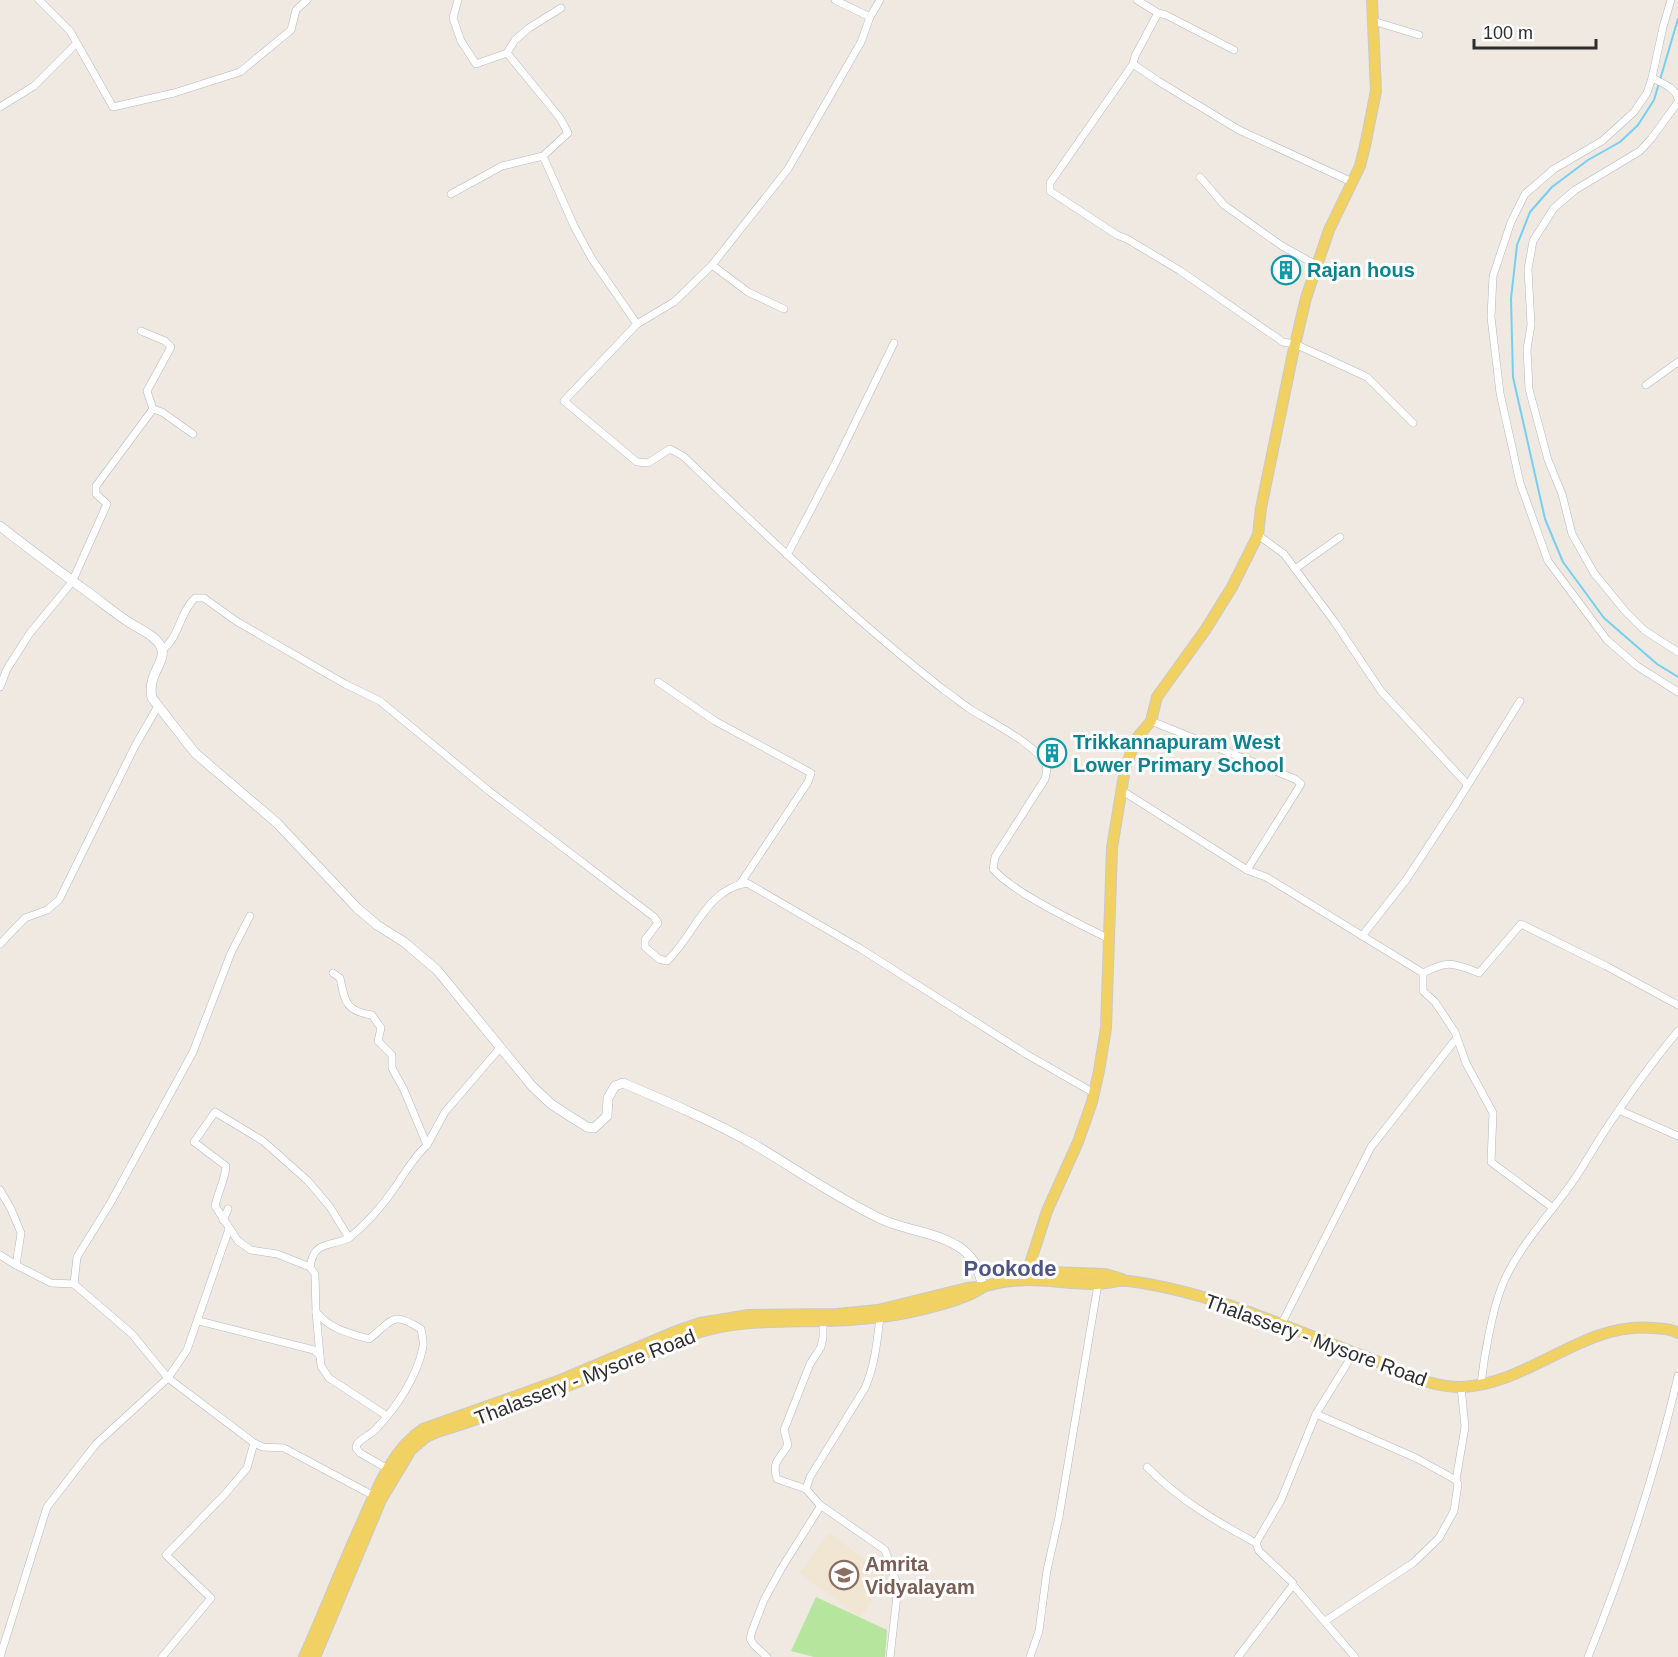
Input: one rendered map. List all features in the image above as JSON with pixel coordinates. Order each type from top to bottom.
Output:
[{"type":"main road","points":[[1025,1279],[1047,1211],[1078,1142],[1094,1093],[1106,1028],[1112,848],[1125,769],[1136,739],[1151,722],[1157,697],[1212,621],[1258,535],[1261,508],[1294,344],[1306,298],[1329,230],[1360,166],[1365,146],[1376,91],[1372,0]]},
{"type":"main road","points":[[1025,1279],[1048,1272],[1105,1274],[1124,1280]]},
{"type":"main road","name":"Thalassery - Mysore Road","points":[[315,1657],[381,1500],[403,1460],[426,1437],[532,1400],[670,1342],[704,1331],[748,1323],[880,1317],[958,1299],[983,1287],[1025,1279],[1098,1284],[1124,1280],[1193,1295],[1281,1323],[1423,1381],[1461,1387],[1511,1376],[1597,1336],[1634,1326],[1672,1330],[1678,1333]]},
{"type":"main road","points":[[304,1657],[388,1469],[402,1447],[412,1436],[423,1429],[538,1389],[699,1323],[749,1315],[837,1314],[878,1310],[967,1288],[983,1287]]},
{"type":"street","points":[[39,0],[70,32],[113,107],[174,93],[240,72],[291,30],[296,10],[308,0]]},
{"type":"street","points":[[458,0],[453,18],[460,40],[476,64],[507,54],[515,40],[529,28],[561,8]]},
{"type":"street","points":[[835,0],[870,17]]},
{"type":"street","points":[[880,0],[870,17],[861,42],[788,169],[712,265],[674,302],[637,324],[564,401],[637,462],[648,463],[670,449],[684,456],[787,555],[900,655],[969,709],[1028,746],[1046,763],[1045,778],[995,856],[993,869],[1004,880],[1039,902],[1109,939]]},
{"type":"street","points":[[1137,0],[1158,13],[1234,50]]},
{"type":"street","points":[[1671,0],[1663,27],[1654,79],[1634,112],[1602,141],[1554,169],[1525,194],[1511,222],[1493,276],[1491,316],[1500,393],[1520,483],[1548,561],[1607,640],[1637,666],[1678,692]]},
{"type":"street","points":[[1158,13],[1133,64],[1050,183],[1050,191],[1117,235],[1179,270],[1283,342],[1294,344],[1367,377],[1413,423]]},
{"type":"street","points":[[1373,21],[1419,35]]},
{"type":"street","points":[[0,107],[34,86],[76,44]]},
{"type":"street","points":[[451,194],[502,166],[543,156],[568,133],[560,118],[507,54]]},
{"type":"street","points":[[1133,64],[1239,130],[1352,182]]},
{"type":"street","points":[[1654,79],[1671,88],[1677,94],[1678,101],[1651,139],[1640,151],[1575,190],[1554,208],[1533,241],[1528,269],[1531,325],[1527,349],[1529,389],[1548,460],[1562,494],[1572,534],[1594,573],[1624,611],[1644,630],[1678,652]]},
{"type":"street","points":[[543,156],[574,226],[592,259],[637,324]]},
{"type":"street","points":[[1200,177],[1224,205],[1282,246],[1318,266]]},
{"type":"street","points":[[712,265],[748,292],[784,309]]},
{"type":"street","points":[[141,331],[165,341],[171,347],[147,391],[153,409]]},
{"type":"street","points":[[787,555],[835,464],[894,343]]},
{"type":"street","points":[[1646,385],[1678,362]]},
{"type":"street","points":[[153,409],[162,412],[192,434]]},
{"type":"street","points":[[0,687],[7,669],[30,633],[72,582],[107,504],[96,494],[96,486],[153,409]]},
{"type":"street","points":[[0,526],[72,582],[155,639],[162,650],[161,659],[150,687],[152,698],[195,753],[277,824],[357,908],[377,925],[404,942],[437,970],[531,1086],[551,1104],[587,1127],[594,1128],[607,1116],[608,1098],[615,1086],[623,1083],[688,1110],[753,1144],[822,1187],[882,1220],[959,1247],[971,1256],[978,1266],[983,1287]]},
{"type":"street","points":[[1258,535],[1284,554],[1334,621],[1381,691],[1467,784]]},
{"type":"street","points":[[1295,569],[1340,537]]},
{"type":"street","points":[[162,650],[169,645],[177,632],[189,603],[195,598],[204,598],[246,627],[345,684],[380,700],[489,791],[654,917],[658,923],[645,940],[645,947],[659,958],[668,961],[721,893],[747,883],[861,949],[1026,1054],[1094,1093]]},
{"type":"street","points":[[658,682],[715,721],[810,773],[808,782],[740,884]]},
{"type":"street","points":[[1362,936],[1406,880],[1520,701]]},
{"type":"street","points":[[0,944],[25,918],[47,910],[59,900],[135,746],[158,706]]},
{"type":"street","points":[[1151,722],[1295,779],[1301,784],[1247,870]]},
{"type":"street","points":[[1121,790],[1247,870],[1266,878],[1423,973]]},
{"type":"street","points":[[74,1284],[77,1257],[111,1202],[193,1052],[231,953],[250,916]]},
{"type":"street","points":[[1423,973],[1440,965],[1455,964],[1479,973],[1521,924],[1678,1005]]},
{"type":"street","points":[[333,973],[340,978],[346,1002],[359,1013],[372,1015],[381,1028],[378,1041],[392,1055],[393,1068],[427,1145]]},
{"type":"street","points":[[1423,973],[1423,991],[1435,1002],[1451,1024],[1466,1063],[1493,1113],[1491,1162],[1553,1208]]},
{"type":"street","points":[[1481,1384],[1483,1365],[1501,1288],[1523,1248],[1572,1184],[1619,1110],[1678,1030]]},
{"type":"street","points":[[1281,1323],[1371,1147],[1456,1039]]},
{"type":"street","points":[[310,1267],[313,1253],[323,1245],[350,1238],[381,1207],[415,1156],[427,1145],[445,1112],[500,1048]]},
{"type":"street","points":[[1619,1110],[1678,1136]]},
{"type":"street","points":[[350,1238],[308,1181],[263,1141],[215,1112],[194,1142],[226,1166],[225,1177],[218,1191],[215,1206],[238,1241],[251,1250],[277,1254],[310,1267],[315,1274],[321,1366],[329,1378],[387,1416]]},
{"type":"street","points":[[0,1190],[12,1209],[21,1233],[16,1265]]},
{"type":"street","points":[[223,1220],[228,1209]]},
{"type":"street","points":[[0,1657],[47,1507],[96,1444],[168,1378],[187,1350],[199,1321],[229,1229]]},
{"type":"street","points":[[0,1255],[51,1283],[74,1284],[132,1334],[168,1378],[255,1443],[263,1447],[284,1448],[374,1496]]},
{"type":"street","points":[[1030,1657],[1039,1631],[1047,1570],[1059,1517],[1098,1284]]},
{"type":"street","points":[[316,1312],[325,1322],[338,1330],[369,1339],[390,1320],[398,1318],[407,1320],[421,1329],[423,1345],[419,1360],[401,1396],[374,1432],[359,1441],[357,1448],[360,1453],[388,1469]]},
{"type":"street","points":[[806,1489],[810,1477],[865,1388],[872,1372],[880,1317]]},
{"type":"street","points":[[199,1321],[314,1350],[320,1356]]},
{"type":"street","points":[[823,1321],[824,1337],[821,1347],[810,1364],[784,1430],[788,1445],[777,1459],[775,1467],[777,1479],[806,1489],[820,1505],[885,1550],[898,1587],[890,1657]]},
{"type":"street","points":[[1256,1543],[1281,1500],[1316,1414],[1353,1354]]},
{"type":"street","points":[[1588,1657],[1634,1531],[1669,1415],[1678,1376]]},
{"type":"street","points":[[1325,1621],[1413,1563],[1438,1538],[1454,1511],[1458,1484],[1456,1480],[1465,1427],[1461,1387]]},
{"type":"street","points":[[1316,1414],[1416,1458],[1456,1480]]},
{"type":"street","points":[[162,1657],[211,1598],[166,1556],[247,1468],[255,1443]]},
{"type":"street","points":[[1147,1467],[1190,1505],[1256,1543],[1259,1551],[1293,1583],[1293,1586],[1355,1657]]},
{"type":"street","points":[[766,1657],[750,1640],[752,1631],[764,1600],[820,1505]]},
{"type":"street","points":[[1238,1657],[1293,1586]]},
{"type":"shaded area","name":"Amrita Vidyalayam","points":[[829,1533],[889,1577],[860,1617],[800,1573]]},
{"type":"green space","points":[[816,1597],[887,1630],[885,1657],[814,1657],[791,1651]]},
{"type":"waterway","points":[[1678,19],[1654,100],[1638,125],[1620,142],[1588,160],[1552,187],[1530,212],[1517,245],[1511,299],[1513,377],[1545,519],[1563,562],[1604,618],[1657,664],[1678,677]]},
{"type":"place","name":"Rajan hous","points":[[1286,270]]},
{"type":"place","name":"Trikkannapuram West Lower Primary School","points":[[1052,753]]},
{"type":"place","name":"Amrita Vidyalayam","points":[[844,1575]]},
{"type":"district","name":"Pookode","points":[[1010,1268]]}]
